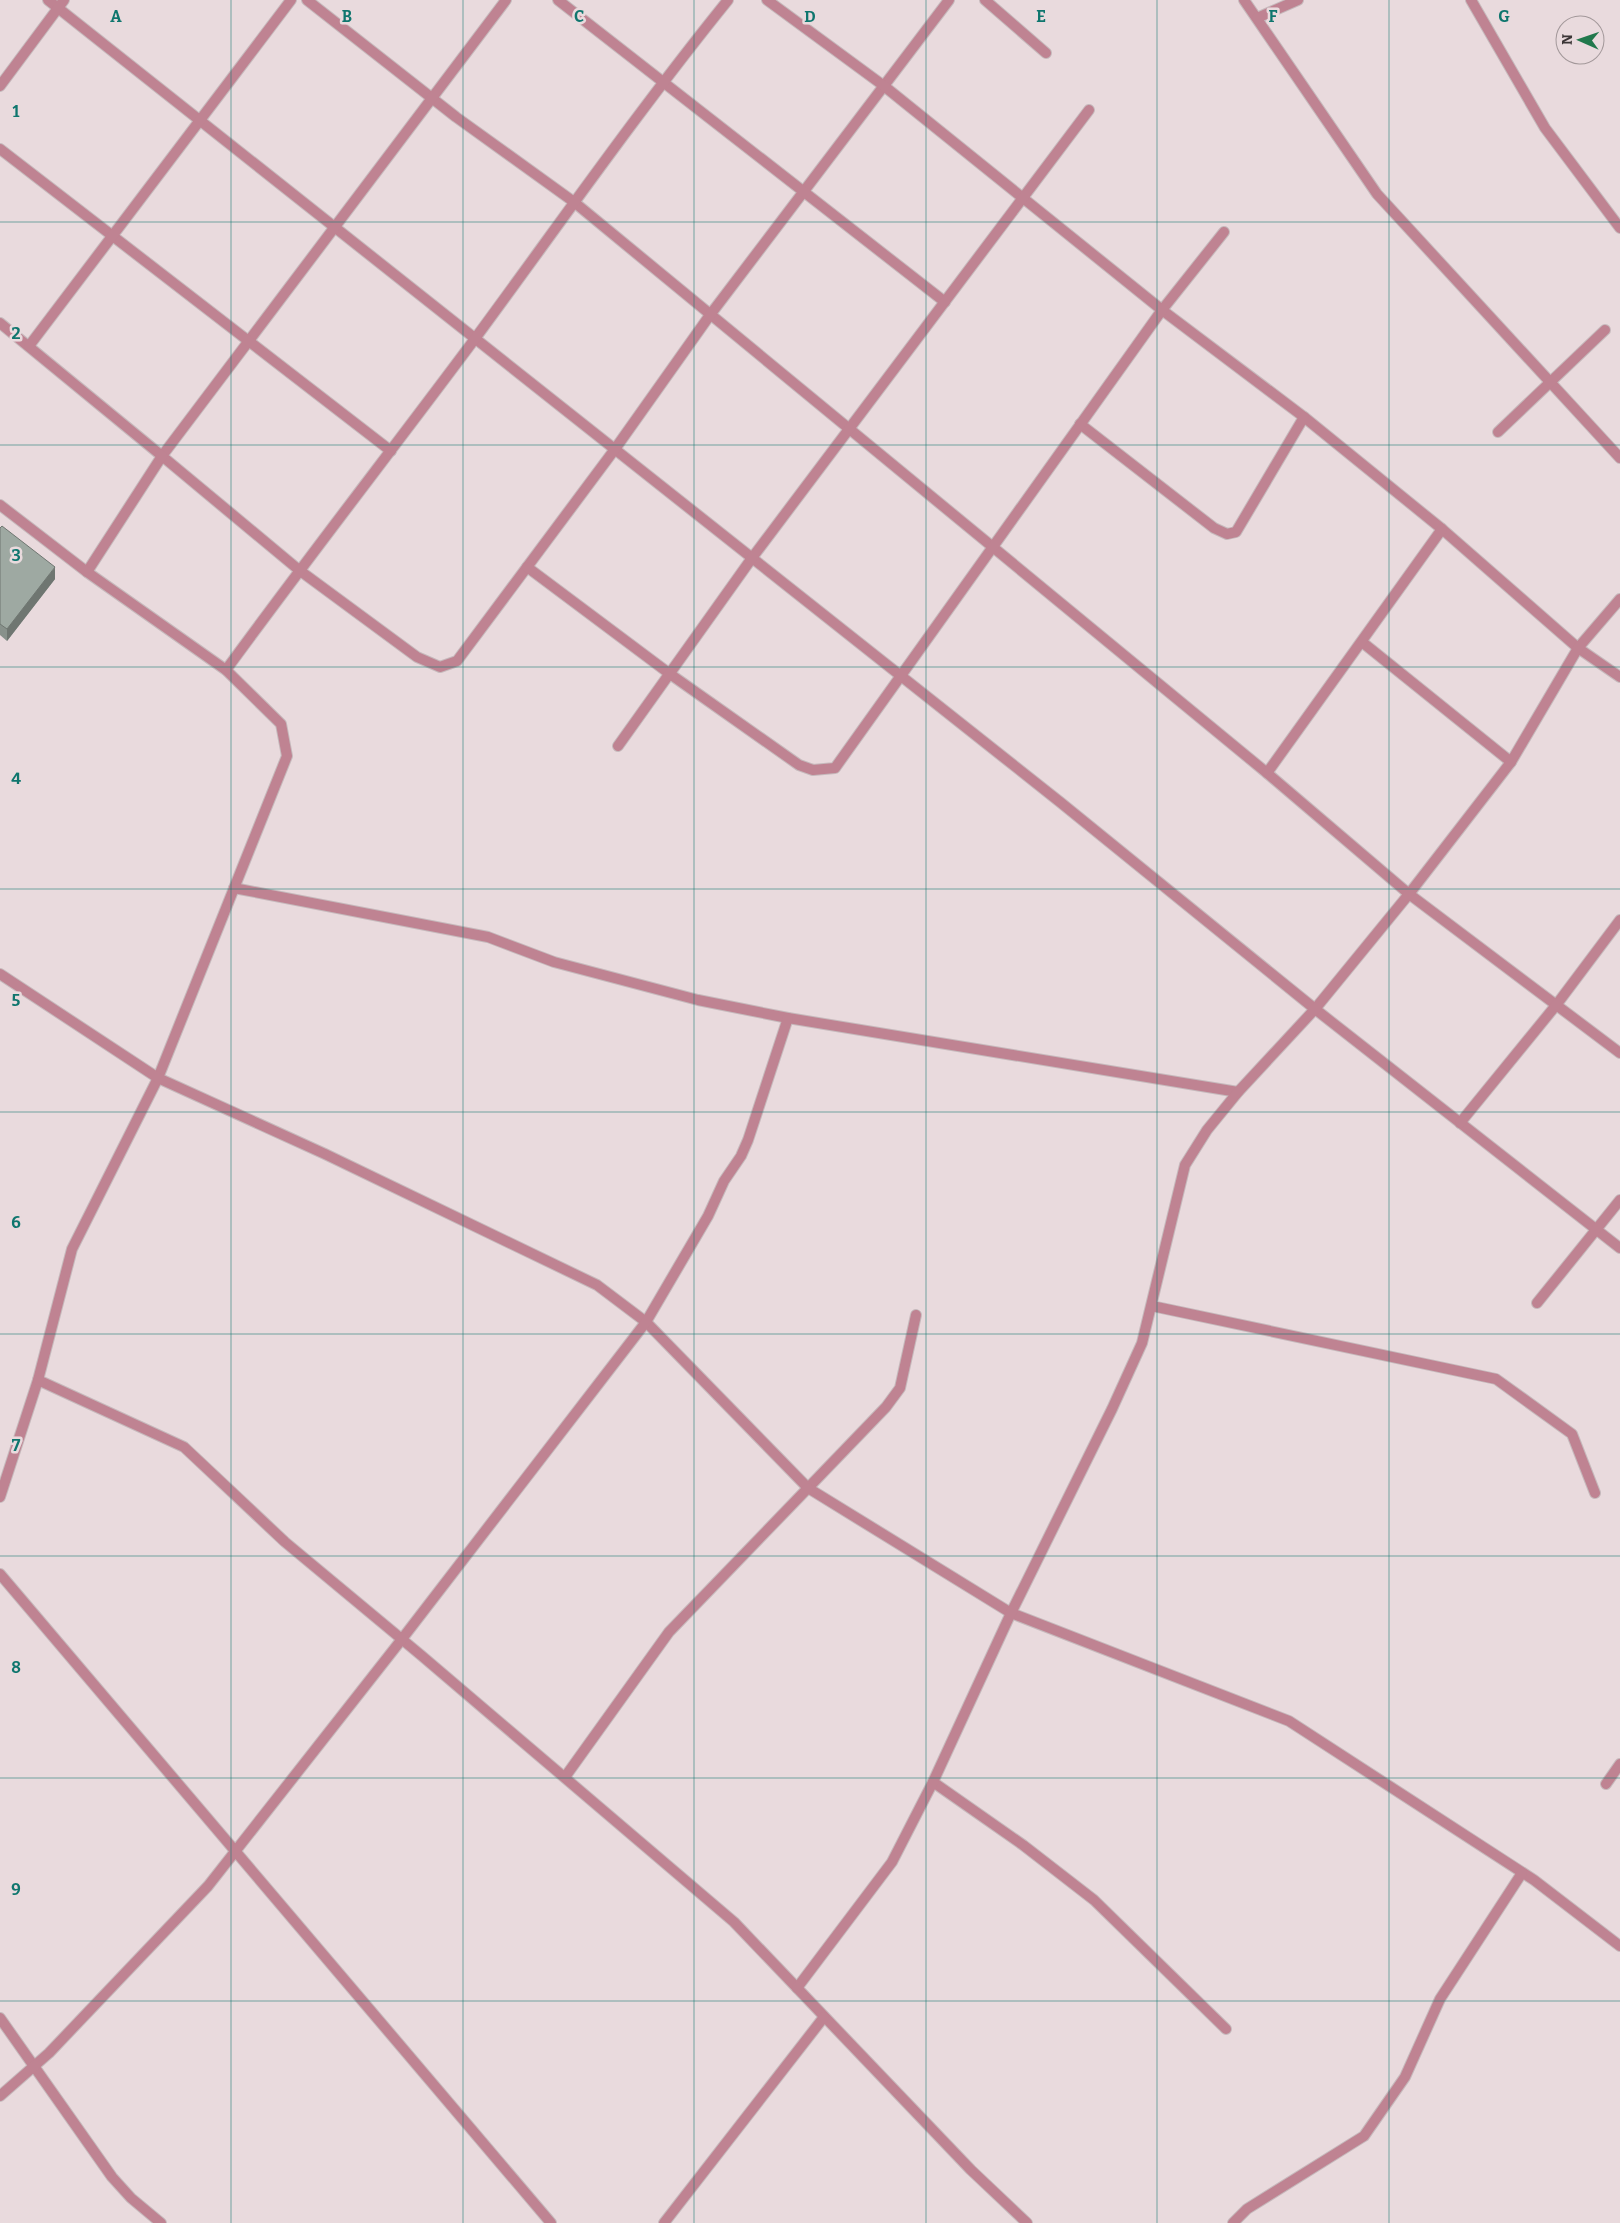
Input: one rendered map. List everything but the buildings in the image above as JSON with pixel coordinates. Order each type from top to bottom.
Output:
[{"type":"street","points":[[48,0],[61,4],[200,120],[334,227],[901,675],[1315,1009],[1620,1248]]},
{"type":"street","points":[[29,346],[291,0]]},
{"type":"street","points":[[308,0],[432,98],[574,202],[1267,773],[1409,894],[1620,1053]]},
{"type":"street","points":[[87,572],[162,456],[506,0]]},
{"type":"street","points":[[558,0],[945,302]]},
{"type":"street","points":[[226,670],[299,570],[475,338],[663,81],[728,0]]},
{"type":"street","points":[[767,0],[884,86],[1162,310],[1304,418],[1442,529],[1578,648],[1620,677]]},
{"type":"street","points":[[0,323],[299,570],[417,656],[440,667],[457,661],[615,449],[710,315],[949,0]]},
{"type":"street","points":[[985,0],[1046,53]]},
{"type":"street","points":[[1244,0],[1377,194],[1620,458]]},
{"type":"street","points":[[1257,18],[1298,0]]},
{"type":"street","points":[[1470,0],[1545,128],[1620,228]]},
{"type":"street","points":[[0,86],[61,4]]},
{"type":"street","points":[[618,746],[752,558],[1089,110]]},
{"type":"street","points":[[0,149],[390,451]]},
{"type":"street","points":[[527,567],[670,674],[799,764],[813,770],[835,768],[1162,310],[1224,232]]},
{"type":"street","points":[[1498,432],[1605,330]]},
{"type":"street","points":[[1080,424],[1214,528],[1227,534],[1236,532],[1304,418]]},
{"type":"street","points":[[0,505],[87,572],[226,670],[281,724],[287,756],[158,1078],[72,1249],[38,1380],[0,1497]]},
{"type":"street","points":[[1267,773],[1442,529]]},
{"type":"street","points":[[797,1988],[892,1862],[933,1782],[1011,1613],[1112,1409],[1142,1342],[1185,1165],[1207,1130],[1238,1092],[1315,1009],[1409,894],[1511,762],[1578,648],[1620,599]]},
{"type":"street","points":[[1362,642],[1511,762]]},
{"type":"street","points":[[234,888],[488,937],[554,962],[698,1000],[788,1018],[1238,1092]]},
{"type":"street","points":[[1460,1123],[1557,1004],[1620,920]]},
{"type":"street","points":[[0,974],[158,1078],[325,1154],[597,1286],[646,1322],[808,1488],[1011,1613],[1289,1720],[1522,1873],[1620,1946]]},
{"type":"street","points":[[0,2096],[35,2066],[208,1886],[402,1639],[646,1322],[708,1216],[724,1181],[741,1156],[788,1018]]},
{"type":"street","points":[[1537,1303],[1620,1200]]},
{"type":"street","points":[[1152,1306],[1496,1379],[1572,1434],[1595,1493]]},
{"type":"street","points":[[565,1777],[669,1632],[886,1407],[900,1388],[916,1315]]},
{"type":"street","points":[[38,1380],[184,1447],[285,1542],[402,1639],[734,1922],[971,2170],[1027,2223]]},
{"type":"street","points":[[0,1574],[551,2223]]},
{"type":"street","points":[[1606,1784],[1620,1764]]},
{"type":"street","points":[[933,1782],[1024,1845],[1094,1900],[1226,2029]]},
{"type":"street","points":[[1233,2223],[1247,2209],[1364,2136],[1405,2077],[1440,1999],[1522,1873]]},
{"type":"street","points":[[664,2223],[824,2016]]},
{"type":"street","points":[[0,2018],[112,2177],[130,2198],[161,2223]]}]
